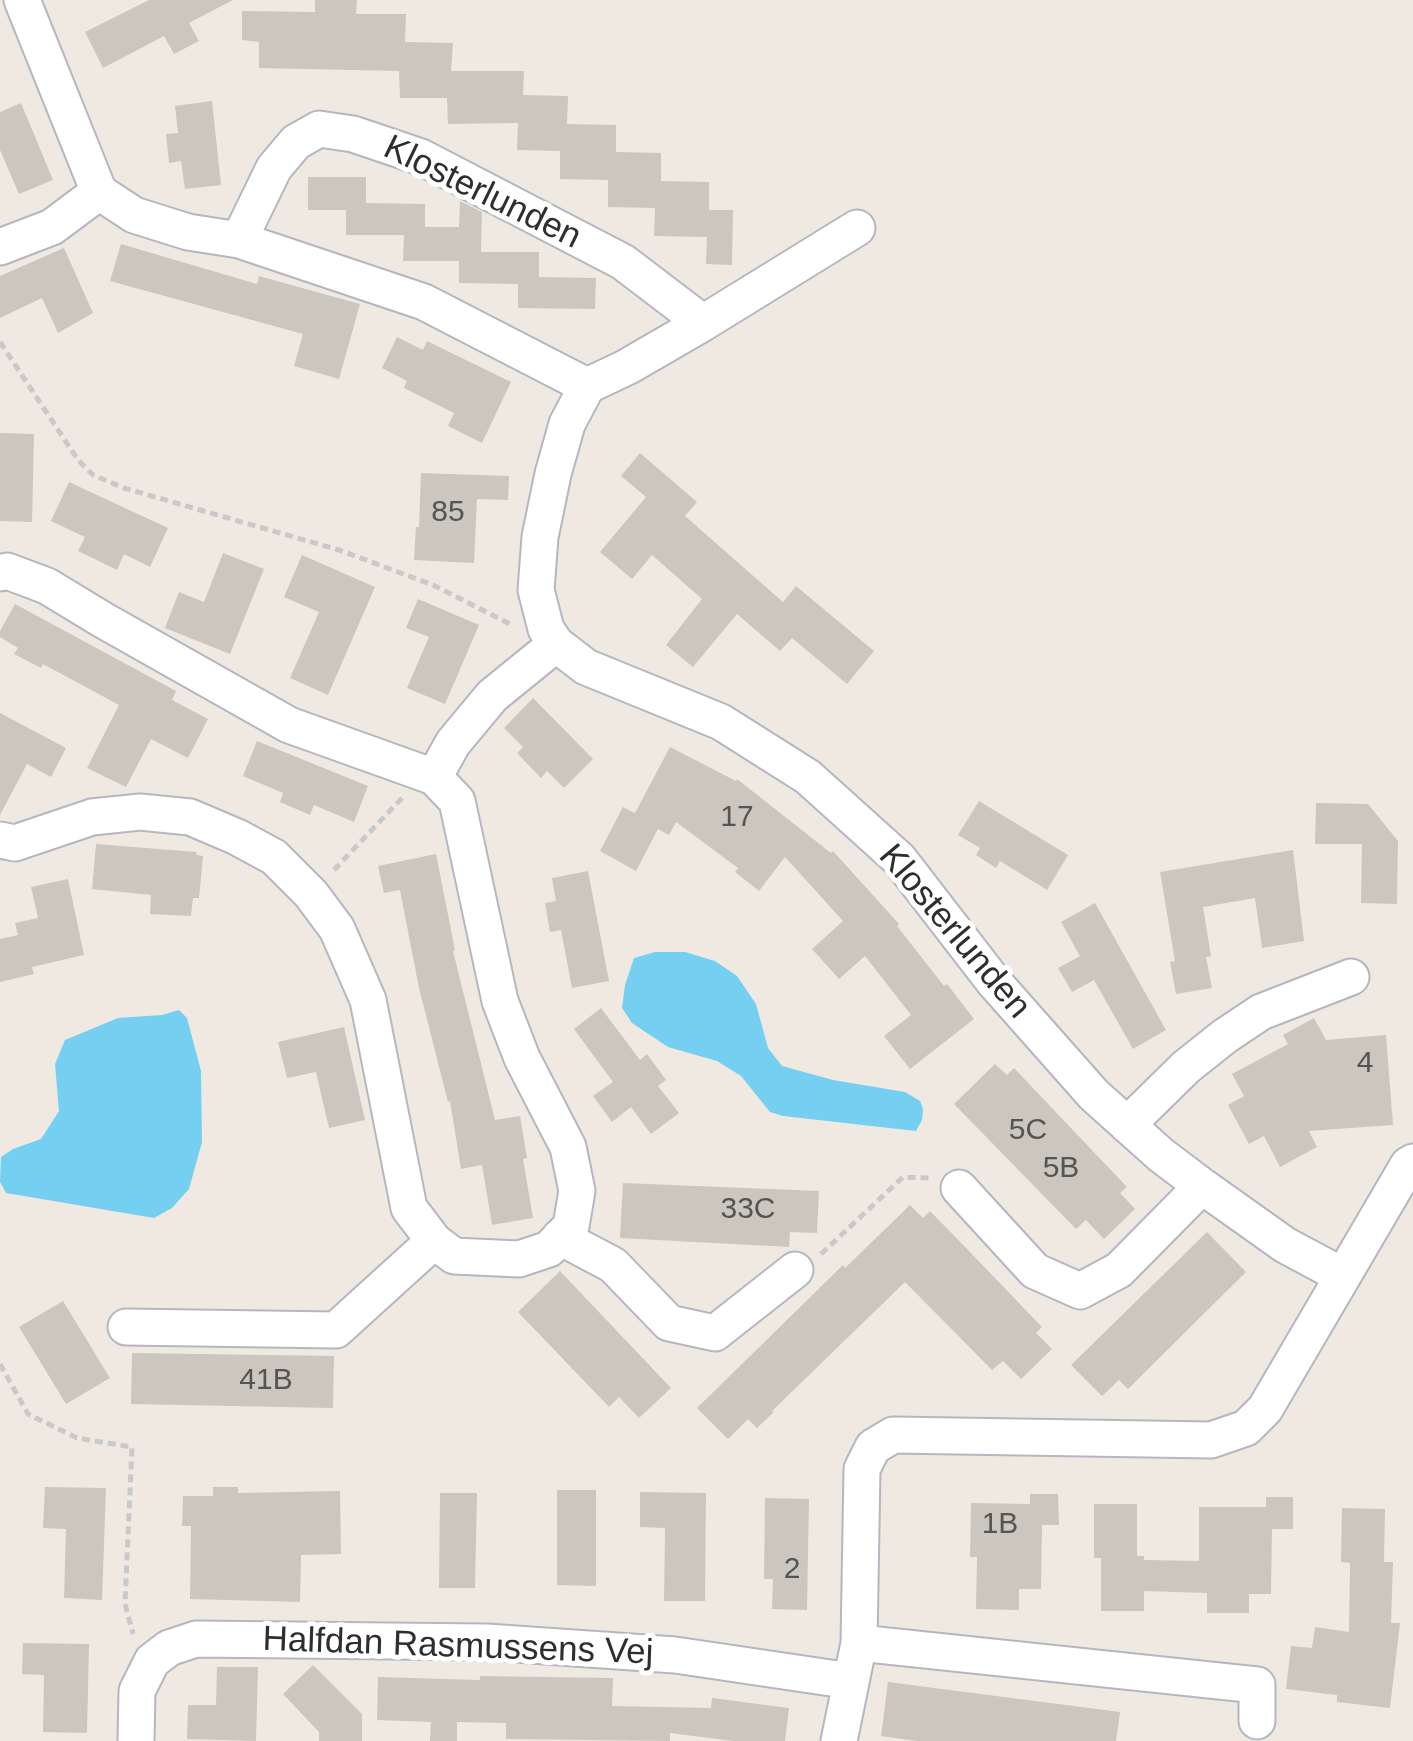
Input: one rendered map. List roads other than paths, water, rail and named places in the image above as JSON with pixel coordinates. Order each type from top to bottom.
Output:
[{"type":"street","points":[[22,0],[99,192],[134,215],[188,232],[238,240],[424,302],[587,386]]},
{"type":"street","name":"Klosterlunden","points":[[238,240],[274,168],[296,142],[319,130],[353,134],[420,157],[623,262],[703,323]]},
{"type":"street","points":[[0,248],[52,227],[99,192]]},
{"type":"street","points":[[434,777],[453,743],[492,696],[556,644],[546,628],[536,590],[540,537],[568,424],[587,386],[703,323],[858,228]]},
{"type":"street","points":[[0,572],[47,586],[289,724],[434,777],[456,801],[500,1001],[522,1058],[568,1147],[577,1192],[571,1226],[549,1249],[519,1259],[454,1256],[434,1241],[410,1208],[368,1000],[337,929],[311,894],[274,857],[190,817],[140,812],[92,817],[15,843],[0,840]]},
{"type":"street","name":"Klosterlunden","points":[[556,644],[586,667],[720,722],[808,777],[899,859],[994,982],[1094,1095],[1202,1186],[1285,1245],[1343,1276]]},
{"type":"street","points":[[1127,1125],[1186,1067],[1236,1028],[1261,1012],[1351,977]]},
{"type":"street","points":[[839,1741],[859,1643],[862,1469],[873,1446],[893,1435],[1211,1440],[1246,1428],[1265,1410],[1408,1164],[1413,1162]]},
{"type":"street","points":[[959,1188],[1035,1271],[1080,1292],[1118,1270],[1202,1186]]},
{"type":"street","points":[[560,1237],[613,1265],[670,1323],[716,1333],[795,1270]]},
{"type":"street","points":[[126,1326],[336,1330],[434,1241]]},
{"type":"street","name":"Halfdan Rasmussens Vej","points":[[136,1741],[137,1692],[152,1661],[170,1648],[196,1639],[486,1642],[675,1655],[851,1681]]},
{"type":"street","points":[[859,1643],[1257,1685],[1257,1721]]},
{"type":"water","points":[[655,952],[685,952],[715,961],[737,976],[756,1004],[768,1048],[782,1066],[833,1080],[905,1092],[920,1101],[922,1120],[916,1131],[770,1112],[741,1076],[717,1061],[668,1047],[632,1023],[622,1008],[625,985],[634,958]]},
{"type":"water","points":[[179,1010],[187,1018],[201,1071],[202,1142],[189,1189],[172,1208],[154,1218],[6,1193],[0,1182],[1,1157],[41,1139],[59,1111],[55,1064],[65,1040],[118,1018]]}]
